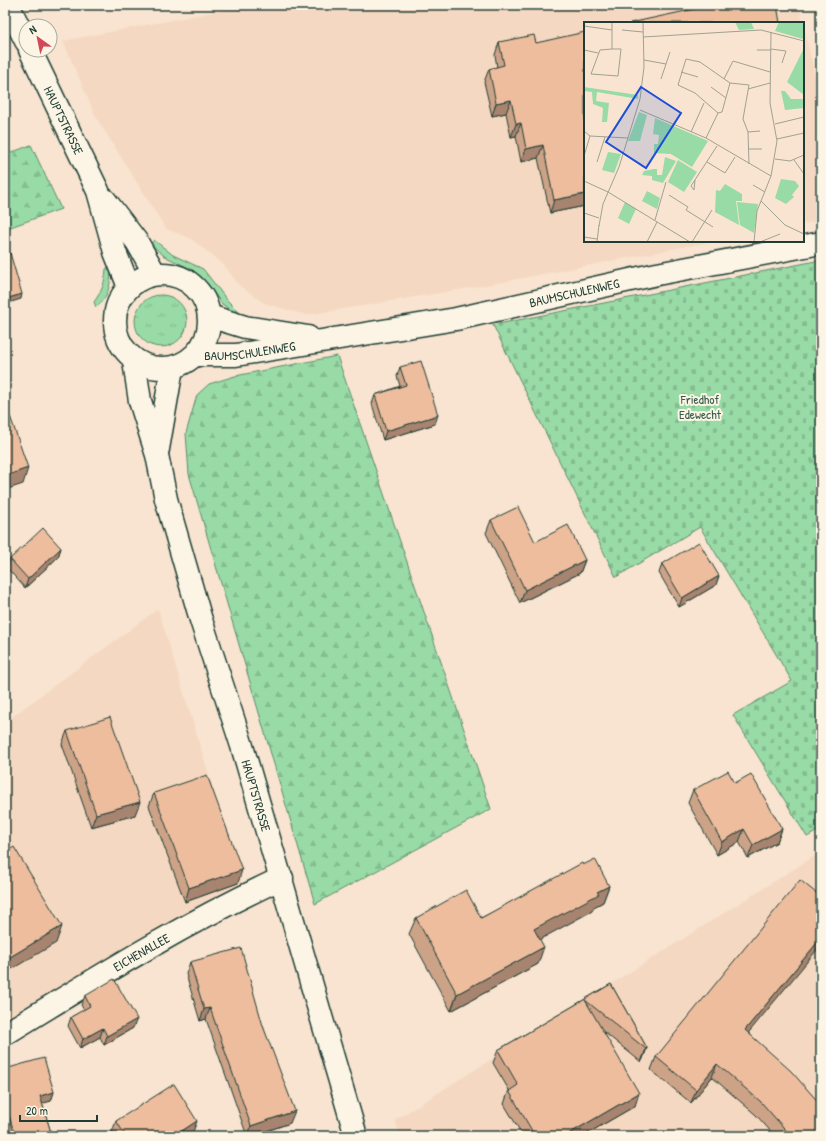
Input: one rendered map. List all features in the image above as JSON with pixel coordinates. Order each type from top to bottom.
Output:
[{"type":"main road","points":[[8,5],[18,25]]},
{"type":"main road","name":"HAUPTSTRASSE","points":[[34,58],[98,191],[115,252],[129,287]]},
{"type":"main road","name":"HAUPTSTRASSE","points":[[98,191],[137,242],[155,274]]},
{"type":"main road","name":"BAUMSCHULENWEG","points":[[196,355],[236,355],[456,319],[657,274],[821,243]]},
{"type":"main road","points":[[155,274],[170,274],[185,280],[197,289],[205,302],[209,316],[209,330],[204,343],[196,355],[185,363],[172,368],[159,369],[146,367],[134,361],[125,352],[118,341],[114,327],[115,312],[120,298],[129,287],[141,278],[155,274]]},
{"type":"main road","name":"BAUMSCHULENWEG","points":[[209,316],[244,327],[328,340]]},
{"type":"main road","name":"HAUPTSTRASSE","points":[[134,361],[140,401],[157,455],[166,499],[200,620],[242,746],[282,878],[356,1136]]},
{"type":"main road","name":"HAUPTSTRASSE","points":[[157,455],[172,368]]},
{"type":"main road","name":"EICHENALLEE","points":[[5,1034],[170,936],[254,890],[282,878]]},
{"type":"shaded area","points":[[250,5],[799,5],[803,22],[584,22],[584,242],[709,242],[481,286],[306,315],[264,303],[239,285],[223,264],[190,238],[166,229],[96,117],[63,41]]},
{"type":"shaded area","points":[[804,28],[821,104],[821,220],[804,224]]},
{"type":"shaded area","points":[[158,609],[244,889],[5,1018],[5,722]]},
{"type":"shaded area","points":[[821,852],[821,1136],[400,1136],[395,1120]]},
{"type":"green space","points":[[31,145],[61,209],[5,229],[5,155]]},
{"type":"green space","points":[[154,240],[173,255],[203,269],[227,300],[240,313],[238,315],[222,304],[207,283],[193,270],[164,256],[151,244]]},
{"type":"green space","name":"Friedhof Edewecht","points":[[821,260],[821,829],[807,837],[733,715],[792,681],[700,527],[616,577],[493,325]]},
{"type":"green space","points":[[110,266],[109,289],[104,299],[96,307],[94,302],[103,287],[106,269]]},
{"type":"green space","points":[[156,295],[166,295],[176,299],[183,306],[187,316],[187,326],[183,336],[176,343],[166,347],[156,347],[146,343],[139,336],[135,326],[135,316],[139,306],[146,299]]},
{"type":"green space","points":[[337,356],[491,809],[315,904],[189,474],[186,433],[197,395],[209,384],[235,376]]},
{"type":"building","points":[[777,5],[780,22],[635,22],[709,6]]},
{"type":"building","points":[[584,32],[584,194],[554,200],[543,145],[526,149],[521,123],[516,124],[511,100],[496,103],[489,69],[504,65],[499,42],[534,35],[536,43]]},
{"type":"building","points":[[10,253],[22,294],[5,299],[5,255]]},
{"type":"building","points":[[421,361],[438,415],[386,431],[375,395],[406,385],[400,367]]},
{"type":"building","points":[[10,416],[28,468],[5,476],[5,417]]},
{"type":"building","points":[[518,507],[535,542],[568,525],[585,560],[525,590],[491,520]]},
{"type":"building","points":[[43,528],[61,548],[28,579],[10,559]]},
{"type":"building","points":[[699,542],[719,576],[682,598],[662,564]]},
{"type":"building","points":[[110,717],[140,802],[96,814],[67,731]]},
{"type":"building","points":[[728,771],[735,783],[751,774],[782,829],[753,845],[744,829],[722,842],[693,790]]},
{"type":"building","points":[[207,775],[242,870],[189,888],[154,793]]},
{"type":"building","points":[[14,847],[62,926],[5,960],[5,853]]},
{"type":"building","points":[[595,859],[609,886],[597,892],[599,894],[534,929],[544,947],[457,994],[416,918],[466,890],[481,918],[582,863],[583,865]]},
{"type":"building","points":[[800,880],[821,897],[821,938],[745,1030],[791,1071],[821,1105],[821,1136],[791,1136],[761,1102],[717,1064],[696,1090],[656,1057]]},
{"type":"building","points":[[241,948],[263,1026],[295,1111],[251,1126],[210,1008],[204,1009],[190,962]]},
{"type":"building","points":[[114,979],[137,1019],[107,1036],[103,1028],[83,1039],[71,1017],[90,1006],[85,996]]},
{"type":"building","points":[[611,984],[647,1048],[646,1049],[585,1000],[639,1093],[565,1136],[535,1136],[509,1091],[518,1085],[498,1050]]},
{"type":"building","points":[[44,1058],[54,1092],[40,1096],[52,1136],[15,1136],[5,1101],[5,1069]]},
{"type":"building","points":[[174,1084],[197,1121],[174,1136],[126,1136],[116,1121]]}]
